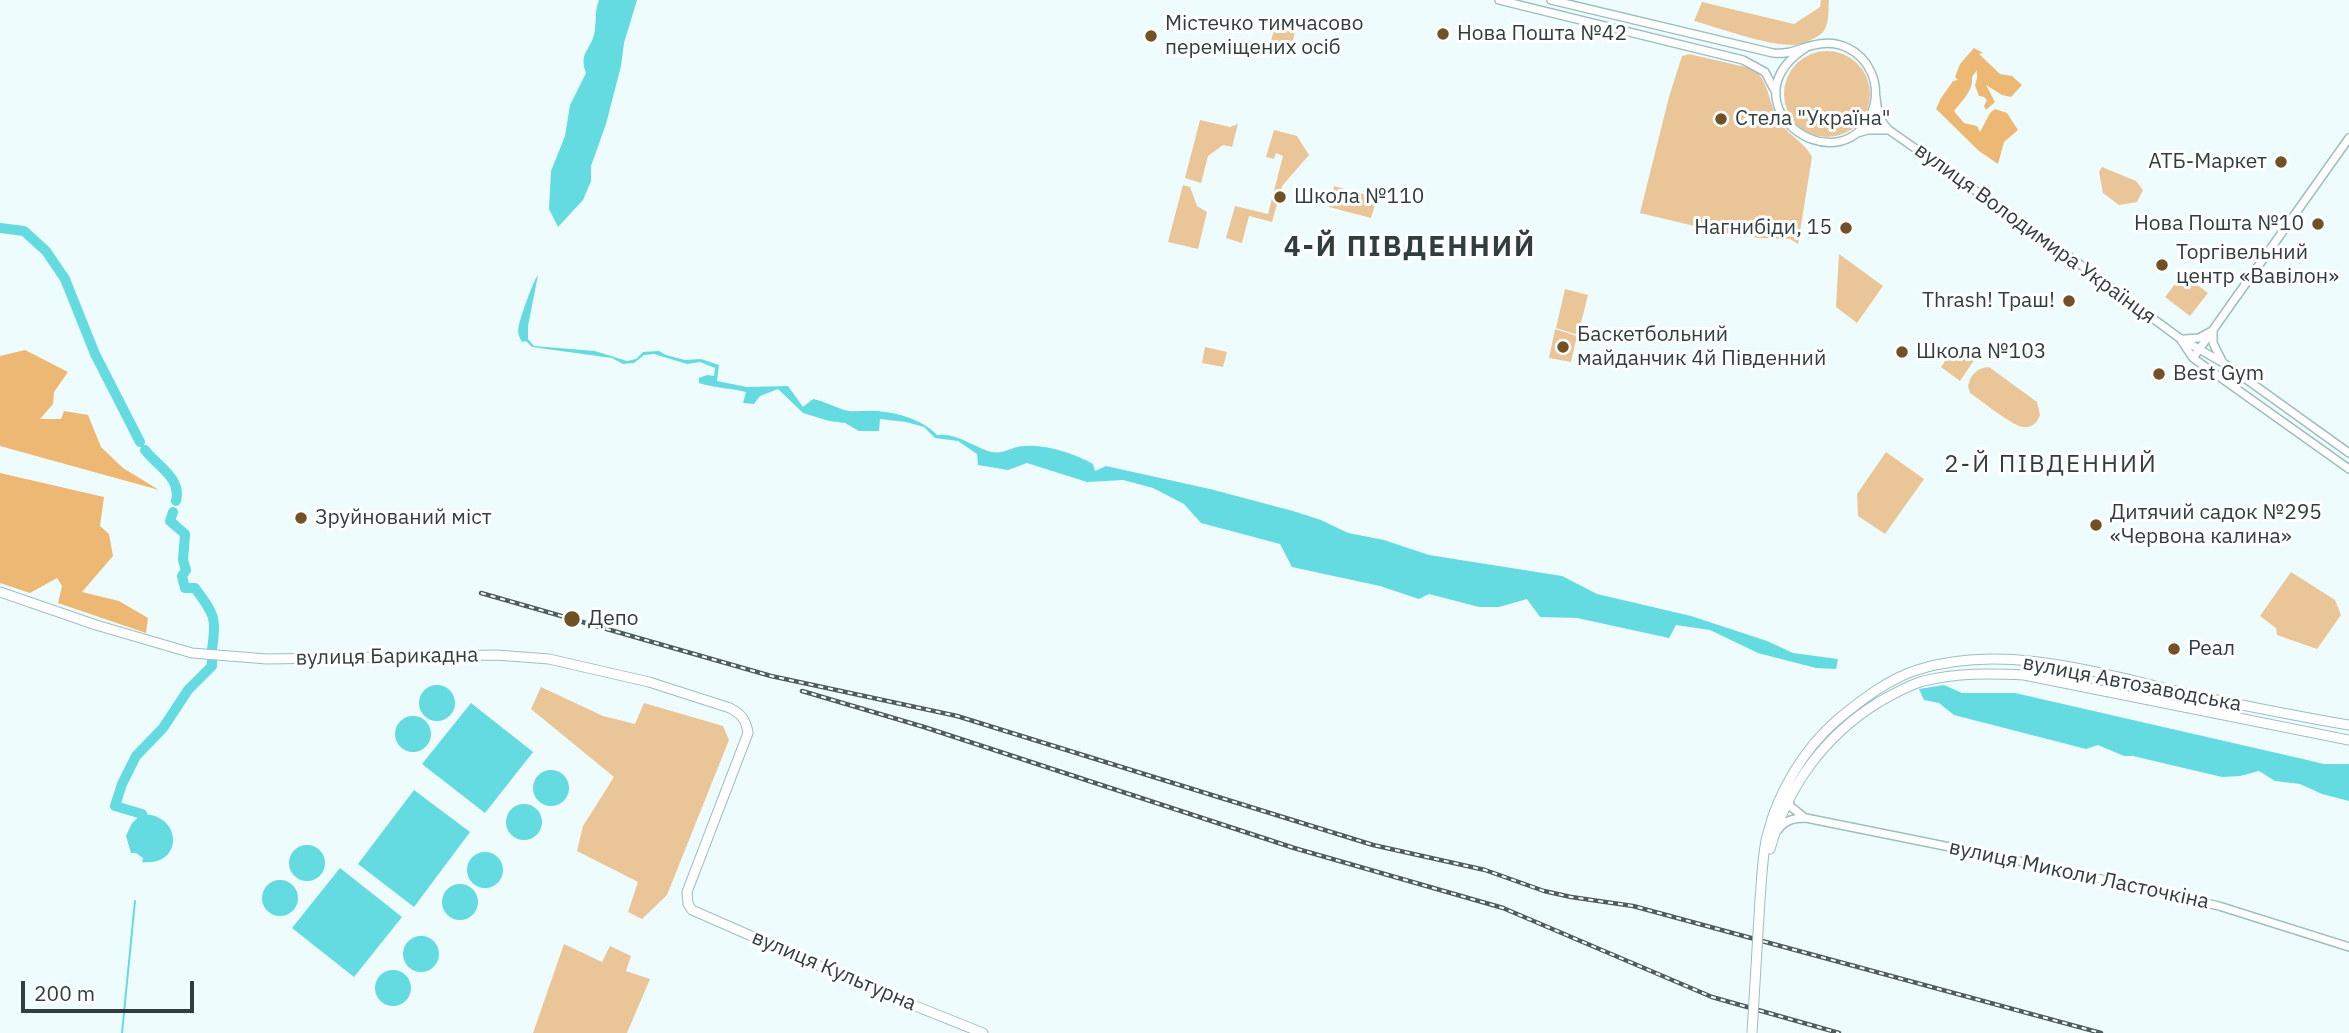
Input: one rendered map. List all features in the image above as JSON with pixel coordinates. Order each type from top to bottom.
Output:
[{"type":"main road","name":"вулиця Барикадна","points":[[0,592],[96,625],[191,653],[267,659],[496,655],[550,659],[649,682],[730,708],[742,715],[748,733],[688,892],[688,904]]},
{"type":"main road","name":"вулиця Автозаводська","points":[[1763,872],[1763,854],[1774,812],[1798,765],[1824,732],[1857,703],[1914,671],[1983,660],[2025,661],[2099,674],[2283,715],[2349,725]]},
{"type":"main road","name":"вулиця Автозаводська","points":[[1763,872],[1774,834],[1790,795],[1830,740],[1862,713],[1896,692],[1920,682],[1981,672],[2024,675],[2349,740]]},
{"type":"main road","points":[[2096,688],[2099,674]]},
{"type":"main road","points":[[2281,728],[2283,715]]},
{"type":"main road","points":[[1752,1033],[1763,872]]},
{"type":"main road","name":"вулиця Культурна","points":[[688,904],[699,915],[983,1033]]},
{"type":"street","points":[[1499,0],[1743,60],[1765,72],[1772,82],[1788,125],[1810,140],[1822,142],[1847,138],[1868,130],[1889,130]]},
{"type":"street","points":[[1551,0],[1773,53],[1786,55],[1807,47],[1833,44],[1850,48],[1860,55],[1872,74],[1878,114],[1883,125],[1889,130]]},
{"type":"street","points":[[1776,95],[1780,74],[1787,63],[1807,47]]},
{"type":"street","points":[[1847,138],[1864,125],[1870,116],[1875,97]]},
{"type":"street","name":"вулиця Володимира Українця","points":[[1889,130],[2181,339],[2225,364]]},
{"type":"street","points":[[2193,358],[2349,138]]},
{"type":"street","points":[[2181,339],[2199,338],[2213,330]]},
{"type":"street","points":[[2213,330],[2215,350],[2225,364],[2349,453]]},
{"type":"street","name":"вулиця Володимира Українця","points":[[2181,339],[2193,358],[2349,469]]},
{"type":"street","points":[[1790,795],[1790,806],[1806,818]]},
{"type":"street","points":[[1774,834],[1785,822],[1806,818]]},
{"type":"street","name":"вулиця Миколи Ласточкіна","points":[[1806,818],[2044,866],[2219,906],[2349,947]]},
{"type":"shaded area","points":[[1821,0],[1829,0],[1825,28],[1814,38],[1794,45],[1757,40],[1694,21],[1702,2],[1794,24],[1820,7]]},
{"type":"shaded area","points":[[1277,18],[1297,22],[1292,45],[1271,41]]},
{"type":"shaded area","points":[[1974,48],[1983,53],[1979,54],[2000,74],[2012,76],[2022,85],[2011,97],[1986,85],[1995,102],[1986,110],[1984,106],[1987,100],[1979,96],[1975,85],[1977,70],[1972,77],[1969,91],[1954,111],[1964,123],[1977,126],[1980,132],[1995,109],[2007,113],[2018,130],[2004,142],[1998,164],[1979,151],[1936,109],[1953,81],[1958,80],[1955,77],[1960,64]]},
{"type":"shaded area","points":[[1827,51],[1844,54],[1858,63],[1867,77],[1870,94],[1867,111],[1858,125],[1844,134],[1827,137],[1810,134],[1796,125],[1787,111],[1784,94],[1787,77],[1796,63],[1810,54]]},
{"type":"shaded area","points":[[1689,54],[1754,69],[1764,81],[1781,124],[1812,157],[1798,244],[1790,239],[1759,238],[1711,230],[1640,213],[1669,97],[1682,56]]},
{"type":"shaded area","points":[[1200,120],[1230,127],[1238,124],[1232,147],[1223,145],[1208,156],[1201,183],[1185,178]]},
{"type":"shaded area","points":[[1274,130],[1297,136],[1309,155],[1282,186],[1272,222],[1249,216],[1242,243],[1226,238],[1235,206],[1268,214],[1283,156],[1276,153],[1274,159],[1266,157]]},
{"type":"shaded area","points":[[2102,167],[2136,181],[2143,190],[2137,202],[2119,205],[2103,193],[2099,172]]},
{"type":"shaded area","points":[[1183,185],[1190,187],[1197,206],[1207,212],[1198,249],[1168,242]]},
{"type":"shaded area","points":[[1334,186],[1377,198],[1371,218],[1329,207]]},
{"type":"shaded area","points":[[1839,254],[1883,286],[1857,323],[1836,307]]},
{"type":"shaded area","points":[[2183,274],[2208,293],[2190,316],[2165,297]]},
{"type":"shaded area","points":[[1565,289],[1588,295],[1578,335],[1556,328]]},
{"type":"shaded area","name":"Баскетбольний майданчик 4й Південний","points":[[1555,329],[1577,336],[1571,362],[1549,358]]},
{"type":"shaded area","points":[[1956,345],[1975,359],[1960,381],[1941,367]]},
{"type":"shaded area","points":[[1205,347],[1227,352],[1223,367],[1202,363]]},
{"type":"shaded area","points":[[25,350],[68,372],[54,392],[53,404],[40,419],[61,419],[64,411],[88,415],[101,447],[123,468],[159,490],[0,446],[0,356]]},
{"type":"shaded area","points":[[1989,367],[2037,402],[2040,415],[2034,424],[2029,427],[2018,426],[1970,393],[1968,386],[1973,375],[1978,370]]},
{"type":"shaded area","points":[[1886,452],[1924,479],[1885,534],[1858,516],[1857,494]]},
{"type":"shaded area","points":[[0,473],[104,497],[100,526],[109,534],[113,556],[82,592],[119,601],[148,618],[146,633],[58,603],[62,586],[57,578],[30,593],[0,583]]},
{"type":"shaded area","points":[[2291,572],[2335,600],[2341,615],[2317,649],[2277,635],[2276,628],[2260,616]]},
{"type":"shaded area","points":[[541,687],[603,716],[635,724],[644,703],[723,726],[729,740],[667,895],[642,919],[628,912],[638,882],[577,851],[583,826],[614,777],[531,709]]},
{"type":"shaded area","points":[[564,944],[602,962],[610,946],[631,956],[626,971],[650,979],[627,1033],[533,1033]]},
{"type":"water","points":[[599,0],[637,0],[624,43],[606,124],[591,166],[591,181],[583,200],[558,227],[549,209],[551,171],[565,136],[570,105],[586,73],[584,57],[594,35]]},
{"type":"water","points":[[538,275],[528,326],[528,339],[534,346],[595,351],[627,361],[636,359],[643,352],[659,351],[685,360],[701,359],[719,365],[717,381],[747,387],[788,386],[803,407],[813,399],[849,411],[877,411],[901,415],[917,421],[937,435],[957,438],[994,452],[1025,446],[1051,448],[1086,460],[1093,464],[1095,471],[1106,466],[1210,489],[1293,511],[1348,533],[1384,540],[1429,555],[1562,576],[1597,594],[1691,616],[1767,641],[1793,653],[1838,659],[1836,669],[1816,668],[1758,653],[1710,630],[1676,625],[1669,638],[1577,618],[1540,617],[1527,599],[1499,607],[1479,607],[1429,594],[1419,599],[1380,586],[1292,567],[1280,544],[1201,523],[1184,504],[1153,488],[1123,480],[1087,482],[1027,463],[1008,470],[978,465],[977,454],[958,441],[935,438],[924,427],[880,419],[879,431],[859,431],[845,423],[803,413],[778,389],[760,396],[754,404],[743,403],[746,392],[699,383],[699,378],[714,376],[715,368],[700,362],[687,364],[654,354],[644,355],[634,363],[623,364],[612,358],[532,347],[526,341],[522,342],[518,329]]},
{"type":"water","points":[[437,685],[449,691],[455,703],[449,715],[437,721],[425,715],[419,703],[425,691]]},
{"type":"water","points":[[1944,685],[1962,693],[2015,693],[2324,764],[2349,764],[2349,801],[2322,794],[2300,784],[2275,781],[2259,771],[2222,777],[2124,756],[2098,745],[2086,749],[1954,715],[1939,703],[1924,700],[1919,689]]},
{"type":"water","points":[[471,703],[533,752],[485,813],[422,764]]},
{"type":"water","points":[[413,716],[425,722],[431,734],[425,746],[413,752],[401,746],[395,734],[401,722]]},
{"type":"water","points":[[551,770],[563,776],[569,788],[563,800],[551,806],[539,800],[533,788],[539,776]]},
{"type":"water","points":[[414,790],[470,832],[414,907],[358,864]]},
{"type":"water","points":[[524,804],[536,810],[542,822],[536,834],[524,840],[512,834],[506,822],[512,810]]},
{"type":"water","points":[[142,814],[155,816],[165,822],[171,831],[171,849],[165,857],[156,861],[142,862],[143,858],[131,853],[126,836],[132,823]]},
{"type":"water","points":[[307,845],[319,851],[325,863],[319,875],[307,881],[295,875],[289,863],[295,851]]},
{"type":"water","points":[[485,852],[497,858],[503,870],[497,882],[485,888],[473,882],[467,870],[473,858]]},
{"type":"water","points":[[340,868],[402,917],[354,977],[292,928]]},
{"type":"water","points":[[280,880],[292,886],[298,898],[292,910],[280,916],[268,910],[262,898],[268,886]]},
{"type":"water","points":[[460,884],[472,890],[478,902],[472,914],[460,920],[448,914],[442,902],[448,890]]},
{"type":"water","points":[[421,936],[433,942],[439,954],[433,966],[421,972],[409,966],[403,954],[409,942]]},
{"type":"water","points":[[393,970],[405,976],[411,988],[405,1000],[393,1006],[381,1000],[375,988],[381,976]]},
{"type":"waterway","points":[[0,228],[24,231],[46,251],[65,279],[95,354],[140,442]]},
{"type":"waterway","points":[[145,450],[172,479],[177,493],[176,501]]},
{"type":"waterway","points":[[173,512],[170,521],[185,534],[183,560],[186,570],[182,576],[185,588],[195,588],[214,622],[212,649]]},
{"type":"waterway","points":[[142,814],[115,806],[122,784],[136,756],[163,728],[188,690],[212,666],[212,659]]},
{"type":"waterway","points":[[122,1033],[135,901]]},
{"type":"railway","points":[[481,593],[771,676],[957,716],[1373,845],[1485,870],[1544,891],[1633,906],[2101,1033]]},
{"type":"railway","points":[[802,691],[924,727],[1294,848],[1503,908],[1712,997],[1839,1033]]},
{"type":"place","name":"Нова Пошта №42","points":[[1443,34]]},
{"type":"place","name":"Містечко тимчасово переміщених осіб","points":[[1151,36]]},
{"type":"place","name":"Стела \"Україна\"","points":[[1721,119]]},
{"type":"place","name":"АТБ-Маркет","points":[[2281,162]]},
{"type":"place","name":"Школа №110","points":[[1280,197]]},
{"type":"place","name":"Нова Пошта №10","points":[[2318,224]]},
{"type":"place","name":"Нагнибіди, 15","points":[[1846,228]]},
{"type":"place","name":"Торгівельний центр «Вавілон»","points":[[2162,265]]},
{"type":"place","name":"Thrash! Траш!","points":[[2069,301]]},
{"type":"place","name":"Баскетбольний майданчик 4й Південний","points":[[1563,347]]},
{"type":"place","name":"Школа №103","points":[[1902,352]]},
{"type":"place","name":"Best Gym","points":[[2159,374]]},
{"type":"place","name":"Зруйнований міст","points":[[301,518]]},
{"type":"place","name":"Дитячий садок №295 «Червона калина»","points":[[2096,525]]},
{"type":"place","name":"Депо","points":[[572,619]]},
{"type":"place","name":"Реал","points":[[2174,649]]},
{"type":"district","name":"4-Й ПІВДЕННИЙ","points":[[1410,248]]},
{"type":"district","name":"2-Й ПІВДЕННИЙ","points":[[2051,465]]}]
